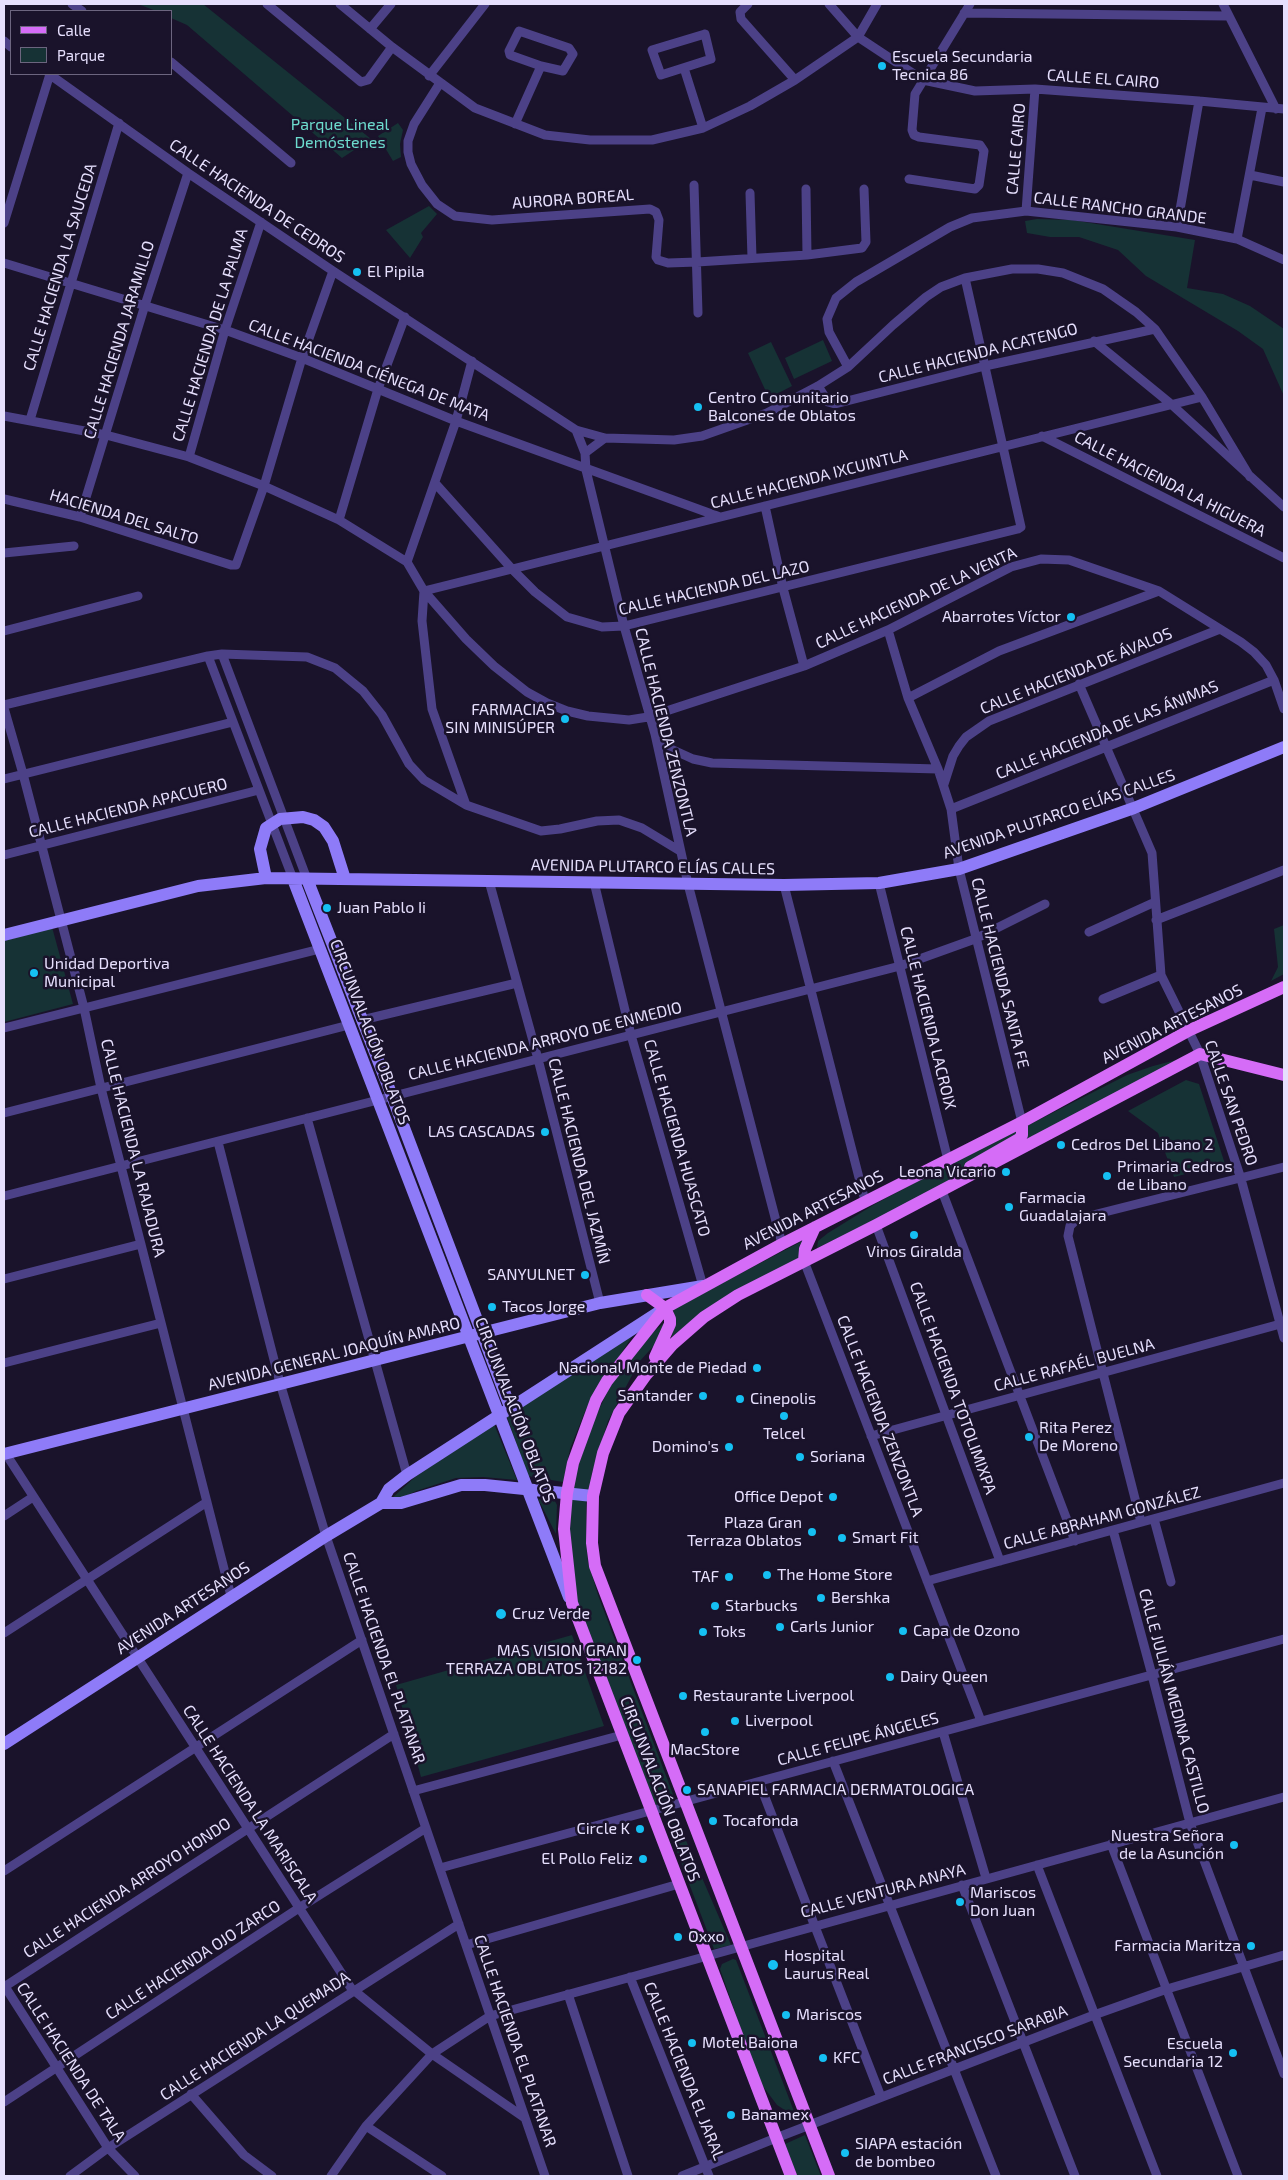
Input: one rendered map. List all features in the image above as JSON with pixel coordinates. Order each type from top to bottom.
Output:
[{"type":"main road","name":"AVENIDA ARTESANOS","points":[[665,1308],[782,1244],[1022,1122],[1190,1030],[1284,987]]},
{"type":"main road","points":[[593,1496],[603,1453],[620,1413],[646,1375],[672,1344],[704,1317],[738,1295],[955,1184],[1200,1054],[1284,1075]]},
{"type":"main road","points":[[955,1184],[971,1166],[1018,1139],[1022,1135],[1022,1122]]},
{"type":"main road","points":[[804,1261],[805,1249],[815,1227]]},
{"type":"main road","points":[[646,1375],[670,1324],[665,1308],[647,1295]]},
{"type":"main road","points":[[572,1603],[564,1528],[567,1493],[573,1463],[596,1400],[607,1381],[665,1308]]},
{"type":"main road","name":"CIRCUNVALACIÓN OBLATOS","points":[[593,1496],[592,1543],[595,1566],[829,2176]]},
{"type":"main road","name":"CIRCUNVALACIÓN OBLATOS","points":[[572,1603],[791,2176]]},
{"type":"street","points":[[267,4],[361,82],[368,80],[392,48]]},
{"type":"street","points":[[340,4],[392,48],[475,108],[557,138],[590,140],[652,140],[703,128],[750,106],[795,80],[858,37],[877,4]]},
{"type":"street","points":[[370,29],[391,4]]},
{"type":"street","points":[[429,76],[485,4]]},
{"type":"street","points":[[748,4],[739,14],[795,80]]},
{"type":"street","name":"CALLE EL CAIRO","points":[[829,4],[858,37],[922,80],[975,91],[1035,90],[1199,101],[1280,109]]},
{"type":"street","points":[[909,179],[975,189],[979,185],[983,149],[978,144],[914,135],[912,130],[914,94],[970,4]]},
{"type":"street","points":[[1222,4],[1280,109]]},
{"type":"street","points":[[964,14],[1228,16]]},
{"type":"street","points":[[519,31],[569,48],[572,52],[564,71],[541,66],[510,55],[509,51],[519,31]]},
{"type":"street","points":[[705,34],[711,59],[684,68],[662,75],[652,50],[705,34]]},
{"type":"street","points":[[172,63],[291,163]]},
{"type":"street","points":[[516,124],[541,66]]},
{"type":"street","points":[[684,68],[703,128]]},
{"type":"street","points":[[4,223],[49,75]]},
{"type":"street","name":"CALLE HACIENDA DE CEDROS","points":[[50,75],[333,272],[405,316],[576,430],[605,438],[674,440],[702,436],[767,413],[818,386],[848,367],[926,297],[941,287],[965,278],[1012,269],[1038,269],[1063,273],[1084,280],[1115,296],[1154,328],[1202,397],[1250,477]]},
{"type":"street","name":"AURORA BOREAL","points":[[440,83],[414,124],[408,146],[411,164],[422,185],[437,204],[449,213],[463,218],[484,220],[650,209],[656,212],[659,220],[656,257],[658,260],[668,263],[807,255],[864,247],[866,242],[864,189]]},
{"type":"street","name":"CALLE CAIRO","points":[[1026,211],[1035,90]]},
{"type":"street","points":[[1176,227],[1199,101]]},
{"type":"street","points":[[1237,239],[1262,108]]},
{"type":"street","name":"CALLE HACIENDA LA SAUCEDA","points":[[30,420],[119,124]]},
{"type":"street","name":"CALLE HACIENDA JARAMILLO","points":[[80,517],[144,305],[188,172]]},
{"type":"street","points":[[1250,175],[1284,182]]},
{"type":"street","points":[[694,185],[698,313]]},
{"type":"street","points":[[806,189],[807,255]]},
{"type":"street","points":[[750,193],[752,258]]},
{"type":"street","name":"CALLE RANCHO GRANDE","points":[[848,367],[834,343],[828,325],[828,314],[836,298],[856,282],[950,227],[972,218],[1026,211],[1176,227],[1237,239],[1284,260]]},
{"type":"street","name":"CALLE HACIENDA DE LA PALMA","points":[[189,457],[225,330],[261,222]]},
{"type":"street","name":"CALLE HACIENDA CIÉNEGA DE MATA","points":[[4,263],[225,330],[302,358],[456,421],[586,470],[720,517]]},
{"type":"street","points":[[264,486],[302,358],[333,272]]},
{"type":"street","points":[[965,278],[1003,446]]},
{"type":"street","points":[[340,520],[378,389],[405,316]]},
{"type":"street","name":"CALLE HACIENDA ACATENGO","points":[[818,386],[828,402],[835,404],[985,366],[1154,328]]},
{"type":"street","points":[[1094,341],[1171,404],[1284,507]]},
{"type":"street","points":[[407,562],[456,421],[472,361]]},
{"type":"street","name":"CALLE HACIENDA IXCUINTLA","points":[[424,591],[1202,397]]},
{"type":"street","name":"CALLE HACIENDA DE LA VENTA","points":[[4,416],[106,435],[189,457],[264,486],[340,520],[407,562],[424,591],[473,646],[494,666],[527,692],[567,711],[588,716],[629,720],[648,718],[804,666],[888,630],[1011,567],[1041,559],[1069,560],[1159,591],[1254,652],[1266,665],[1274,680],[1284,709]]},
{"type":"street","name":"CALLE HACIENDA ZENZONTLA","points":[[576,430],[585,453],[586,470],[648,718],[655,734],[688,884],[782,1244]]},
{"type":"street","name":"CALLE HACIENDA LA HIGUERA","points":[[1042,436],[1284,558]]},
{"type":"street","points":[[585,453],[605,438]]},
{"type":"street","name":"CALLE HACIENDA DEL LAZO","points":[[435,483],[512,569],[535,592],[567,617],[602,627],[624,626],[1015,530],[1021,527],[1003,446]]},
{"type":"street","name":"HACIENDA DEL SALTO","points":[[4,499],[80,517],[236,565],[264,486]]},
{"type":"street","points":[[765,506],[783,588],[804,666]]},
{"type":"street","points":[[4,553],[74,546]]},
{"type":"street","points":[[424,591],[422,621],[432,710],[466,805]]},
{"type":"street","points":[[908,698],[999,652],[1159,591]]},
{"type":"street","points":[[4,631],[138,596]]},
{"type":"street","name":"CALLE HACIENDA DE ÁVALOS","points":[[944,784],[953,756],[966,737],[989,721],[1220,629]]},
{"type":"street","name":"CALLE HACIENDA SANTA FE","points":[[888,630],[908,698],[944,784],[951,809],[959,869],[1022,1122]]},
{"type":"street","points":[[4,707],[208,656],[222,654],[298,655],[335,668],[344,674],[373,702],[409,764],[424,780],[466,805],[541,831],[597,821],[619,820],[642,828],[680,851]]},
{"type":"street","name":"CIRCUNVALACIÓN OBLATOS","points":[[222,654],[510,1407]]},
{"type":"street","name":"CIRCUNVALACIÓN OBLATOS","points":[[208,656],[498,1416],[572,1603]]},
{"type":"street","name":"CALLE HACIENDA DE LAS ÁNIMAS","points":[[951,809],[1274,680]]},
{"type":"street","name":"CALLE SAN PEDRO","points":[[1080,684],[1152,853],[1161,975],[1190,1030],[1200,1054],[1241,1179],[1282,1324],[1284,1338]]},
{"type":"street","name":"CALLE HACIENDA LA RAJADURA","points":[[4,707],[84,1008],[101,1088],[231,1596]]},
{"type":"street","points":[[4,779],[233,722]]},
{"type":"street","points":[[655,734],[671,749],[693,759],[712,763],[938,769]]},
{"type":"street","name":"AVENIDA PLUTARCO ELÍAS CALLES","points":[[4,935],[198,886],[266,878],[784,885],[879,883],[959,869],[1134,808],[1284,747]]},
{"type":"street","name":"CALLE HACIENDA APACUERO","points":[[4,855],[259,790]]},
{"type":"street","points":[[266,878],[260,849],[266,828],[272,823],[285,818],[303,817],[314,820],[324,827],[333,841],[345,879]]},
{"type":"street","points":[[1156,920],[1284,870]]},
{"type":"street","name":"CALLE HACIENDA DEL JAZMÍN","points":[[489,881],[538,1059],[600,1303]]},
{"type":"street","name":"CALLE HACIENDA HUASCATO","points":[[594,882],[631,1035],[703,1286]]},
{"type":"street","name":"CALLE HACIENDA LACROIX","points":[[879,883],[948,1160]]},
{"type":"street","points":[[784,885],[865,1202]]},
{"type":"street","points":[[1089,932],[1155,902]]},
{"type":"street","name":"CALLE HACIENDA ARROYO DE ENMEDIO","points":[[4,1196],[900,966],[975,939],[1044,904]]},
{"type":"street","points":[[4,1028],[320,949]]},
{"type":"street","points":[[1103,999],[1161,975]]},
{"type":"street","points":[[362,1020],[517,984]]},
{"type":"street","points":[[4,1113],[349,1025]]},
{"type":"street","points":[[307,1118],[373,1361],[407,1475]]},
{"type":"street","name":"CALLE HACIENDA EL PLATANAR","points":[[218,1142],[280,1383],[326,1536],[545,2176]]},
{"type":"street","points":[[1142,1522],[1068,1236],[1070,1226],[1077,1219],[1284,1167]]},
{"type":"street","points":[[942,1190],[1075,1540]]},
{"type":"street","name":"CALLE HACIENDA TOTOLIMIXPA","points":[[876,1225],[948,1415],[1000,1561]]},
{"type":"street","points":[[4,1279],[141,1244]]},
{"type":"street","name":"CALLE HACIENDA ZENZONTLA","points":[[804,1261],[981,1721]]},
{"type":"street","name":"AVENIDA GENERAL JOAQUÍN AMARO","points":[[5,1454],[600,1303],[703,1286]]},
{"type":"street","name":"AVENIDA ARTESANOS","points":[[4,1744],[231,1596],[381,1503],[390,1489],[407,1475],[665,1308]]},
{"type":"street","points":[[4,1363],[161,1323]]},
{"type":"street","name":"CALLE RAFAÉL BUELNA","points":[[871,1436],[1282,1324]]},
{"type":"street","name":"CALLE HACIENDA LA MARISCALA","points":[[5,1454],[354,1990],[432,2054],[525,2118]]},
{"type":"street","name":"CALLE ABRAHAM GONZÁLEZ","points":[[927,1581],[1284,1483]]},
{"type":"street","name":"AVENIDA ARTESANOS","points":[[381,1503],[401,1503],[461,1485],[485,1485],[593,1496]]},
{"type":"street","points":[[4,1516],[34,1497]]},
{"type":"street","points":[[4,1633],[207,1502]]},
{"type":"street","points":[[1154,1519],[1171,1582]]},
{"type":"street","name":"CALLE JULIÁN MEDINA CASTILLO","points":[[1113,1530],[1190,1823],[1284,2074]]},
{"type":"street","name":"CALLE FELIPE ÁNGELES","points":[[440,1868],[1284,1639]]},
{"type":"street","points":[[4,1871],[362,1640]]},
{"type":"street","points":[[944,1732],[986,1878]]},
{"type":"street","name":"CALLE HACIENDA ARROYO HONDO","points":[[4,1986],[394,1734]]},
{"type":"street","points":[[413,1791],[622,1735]]},
{"type":"street","points":[[833,1762],[996,2176]]},
{"type":"street","points":[[758,1782],[881,2097]]},
{"type":"street","name":"CALLE VENTURA ANAYA","points":[[331,2176],[366,2126],[432,2054],[490,2016],[1284,1797]]},
{"type":"street","name":"CALLE HACIENDA OJO ZARCO","points":[[4,2102],[299,1908],[426,1828]]},
{"type":"street","points":[[1111,1844],[1238,2176]]},
{"type":"street","points":[[1037,1864],[1156,2176]]},
{"type":"street","points":[[466,1945],[679,1884]]},
{"type":"street","points":[[962,1885],[1075,2176]]},
{"type":"street","name":"CALLE HACIENDA LA QUEMADA","points":[[70,2176],[108,2148],[191,2094],[459,1924]]},
{"type":"street","name":"CALLE FRANCISCO SARABIA","points":[[682,2176],[1094,2015],[1167,1989],[1284,1955]]},
{"type":"street","name":"CALLE HACIENDA EL JARAL","points":[[630,1977],[709,2176]]},
{"type":"street","name":"CALLE HACIENDA DE TALA","points":[[4,1986],[108,2148],[135,2176]]},
{"type":"street","points":[[568,1994],[628,2176]]},
{"type":"street","points":[[191,2094],[244,2156],[272,2176]]},
{"type":"street","points":[[366,2126],[442,2176]]},
{"type":"green space","name":"Parque Lineal Demóstenes","points":[[138,4],[203,4],[371,139],[342,158],[187,25],[172,18],[172,10],[153,10]]},
{"type":"green space","points":[[398,123],[403,130],[400,144],[401,157],[393,161],[378,136]]},
{"type":"green space","points":[[429,206],[437,214],[421,233],[423,237],[410,258],[386,230]]},
{"type":"green space","points":[[1037,219],[1072,220],[1195,240],[1187,288],[1223,294],[1250,306],[1284,329],[1284,396],[1263,349],[1238,331],[1146,276],[1118,250],[1079,237],[1050,237],[1027,233],[1025,221]]},
{"type":"green space","points":[[823,340],[832,361],[794,379],[785,358]]},
{"type":"green space","points":[[771,342],[792,386],[769,398],[748,353]]},
{"type":"green space","points":[[1284,925],[1284,974],[1271,981],[1278,967],[1274,929]]},
{"type":"green space","name":"Unidad Deportiva Municipal","points":[[52,927],[73,1004],[4,1022],[4,941]]},
{"type":"green space","points":[[1180,1059],[1030,1138],[1022,1140],[1027,1126],[1058,1110],[1127,1075]]},
{"type":"green space","points":[[1186,1080],[1199,1084],[1225,1164],[1174,1177],[1158,1133],[1128,1111]]},
{"type":"green space","points":[[1017,1129],[1018,1134],[970,1165],[959,1176],[926,1197],[817,1248],[818,1241],[828,1233],[875,1204]]},
{"type":"green space","points":[[806,1239],[799,1246],[800,1257],[696,1318],[672,1337],[673,1309]]},
{"type":"green space","points":[[665,1322],[660,1339],[639,1362],[608,1421],[592,1473],[590,1492],[573,1490],[575,1476],[593,1422],[615,1376],[651,1334]]},
{"type":"green space","points":[[636,1330],[586,1409],[570,1449],[563,1482],[528,1476],[507,1417]]},
{"type":"green space","points":[[494,1424],[517,1480],[483,1477],[456,1478],[389,1501],[415,1477]]},
{"type":"green space","points":[[538,1499],[555,1501],[557,1505],[556,1534]]},
{"type":"green space","points":[[571,1500],[586,1500],[588,1562],[598,1595],[674,1797],[655,1805],[575,1597],[569,1563]]},
{"type":"green space","points":[[572,1635],[604,1726],[421,1777],[396,1685]]},
{"type":"green space","points":[[671,1819],[678,1822],[731,1945],[714,1949],[668,1828],[667,1824]]},
{"type":"green space","points":[[733,1959],[736,1960],[795,2114],[794,2116],[777,2105],[759,2081],[720,1969],[722,1964]]},
{"type":"green space","points":[[805,2135],[821,2176],[797,2176],[785,2144]]},
{"type":"place","name":"Escuela Secundaria Tecnica 86","points":[[882,66]]},
{"type":"place","name":"El Pipila","points":[[357,272]]},
{"type":"place","name":"Centro Comunitario Balcones de Oblatos","points":[[698,407]]},
{"type":"place","name":"Abarrotes Víctor","points":[[1071,617]]},
{"type":"place","name":"FARMACIAS SIN MINISÚPER","points":[[565,719]]},
{"type":"place","name":"Juan Pablo Ii","points":[[327,908]]},
{"type":"place","name":"Unidad Deportiva Municipal","points":[[34,973]]},
{"type":"place","name":"LAS CASCADAS","points":[[545,1132]]},
{"type":"place","name":"Cedros Del Libano 2","points":[[1061,1145]]},
{"type":"place","name":"Leona Vicario","points":[[1006,1172]]},
{"type":"place","name":"Primaria Cedros de Libano","points":[[1107,1176]]},
{"type":"place","name":"Farmacia Guadalajara","points":[[1009,1207]]},
{"type":"place","name":"Vinos Giralda","points":[[914,1235]]},
{"type":"place","name":"SANYULNET","points":[[585,1275]]},
{"type":"place","name":"Tacos Jorge","points":[[492,1307]]},
{"type":"place","name":"Nacional Monte de Piedad","points":[[757,1368]]},
{"type":"place","name":"Santander","points":[[703,1396]]},
{"type":"place","name":"Cinepolis","points":[[740,1399]]},
{"type":"place","name":"Telcel","points":[[784,1416]]},
{"type":"place","name":"Rita Perez De Moreno","points":[[1029,1437]]},
{"type":"place","name":"Domino's","points":[[729,1447]]},
{"type":"place","name":"Soriana","points":[[800,1457]]},
{"type":"place","name":"Office Depot","points":[[833,1497]]},
{"type":"place","name":"Plaza Gran Terraza Oblatos","points":[[812,1532]]},
{"type":"place","name":"Smart Fit","points":[[842,1538]]},
{"type":"place","name":"The Home Store","points":[[767,1575]]},
{"type":"place","name":"TAF","points":[[729,1577]]},
{"type":"place","name":"Bershka","points":[[821,1598]]},
{"type":"place","name":"Starbucks","points":[[715,1606]]},
{"type":"place","name":"Cruz Verde","points":[[501,1614]]},
{"type":"place","name":"Carls Junior","points":[[780,1627]]},
{"type":"place","name":"Capa de Ozono","points":[[903,1631]]},
{"type":"place","name":"Toks","points":[[703,1632]]},
{"type":"place","name":"MAS VISION GRAN TERRAZA OBLATOS 12182","points":[[637,1660]]},
{"type":"place","name":"Dairy Queen","points":[[890,1677]]},
{"type":"place","name":"Restaurante Liverpool","points":[[683,1696]]},
{"type":"place","name":"Liverpool","points":[[735,1721]]},
{"type":"place","name":"MacStore","points":[[705,1732]]},
{"type":"place","name":"SANAPIEL FARMACIA DERMATOLOGICA","points":[[687,1790]]},
{"type":"place","name":"Tocafonda","points":[[713,1821]]},
{"type":"place","name":"Circle K","points":[[640,1829]]},
{"type":"place","name":"Nuestra Señora de la Asunción","points":[[1234,1845]]},
{"type":"place","name":"El Pollo Feliz","points":[[643,1859]]},
{"type":"place","name":"Mariscos Don Juan","points":[[960,1902]]},
{"type":"place","name":"Oxxo","points":[[678,1937]]},
{"type":"place","name":"Farmacia Maritza","points":[[1251,1946]]},
{"type":"place","name":"Hospital Laurus Real","points":[[773,1965]]},
{"type":"place","name":"Mariscos","points":[[786,2015]]},
{"type":"place","name":"Motel Baiona","points":[[692,2043]]},
{"type":"place","name":"Escuela Secundaria 12","points":[[1233,2053]]},
{"type":"place","name":"KFC","points":[[823,2058]]},
{"type":"place","name":"Banamex","points":[[731,2115]]},
{"type":"place","name":"SIAPA estación de bombeo","points":[[845,2153]]}]
